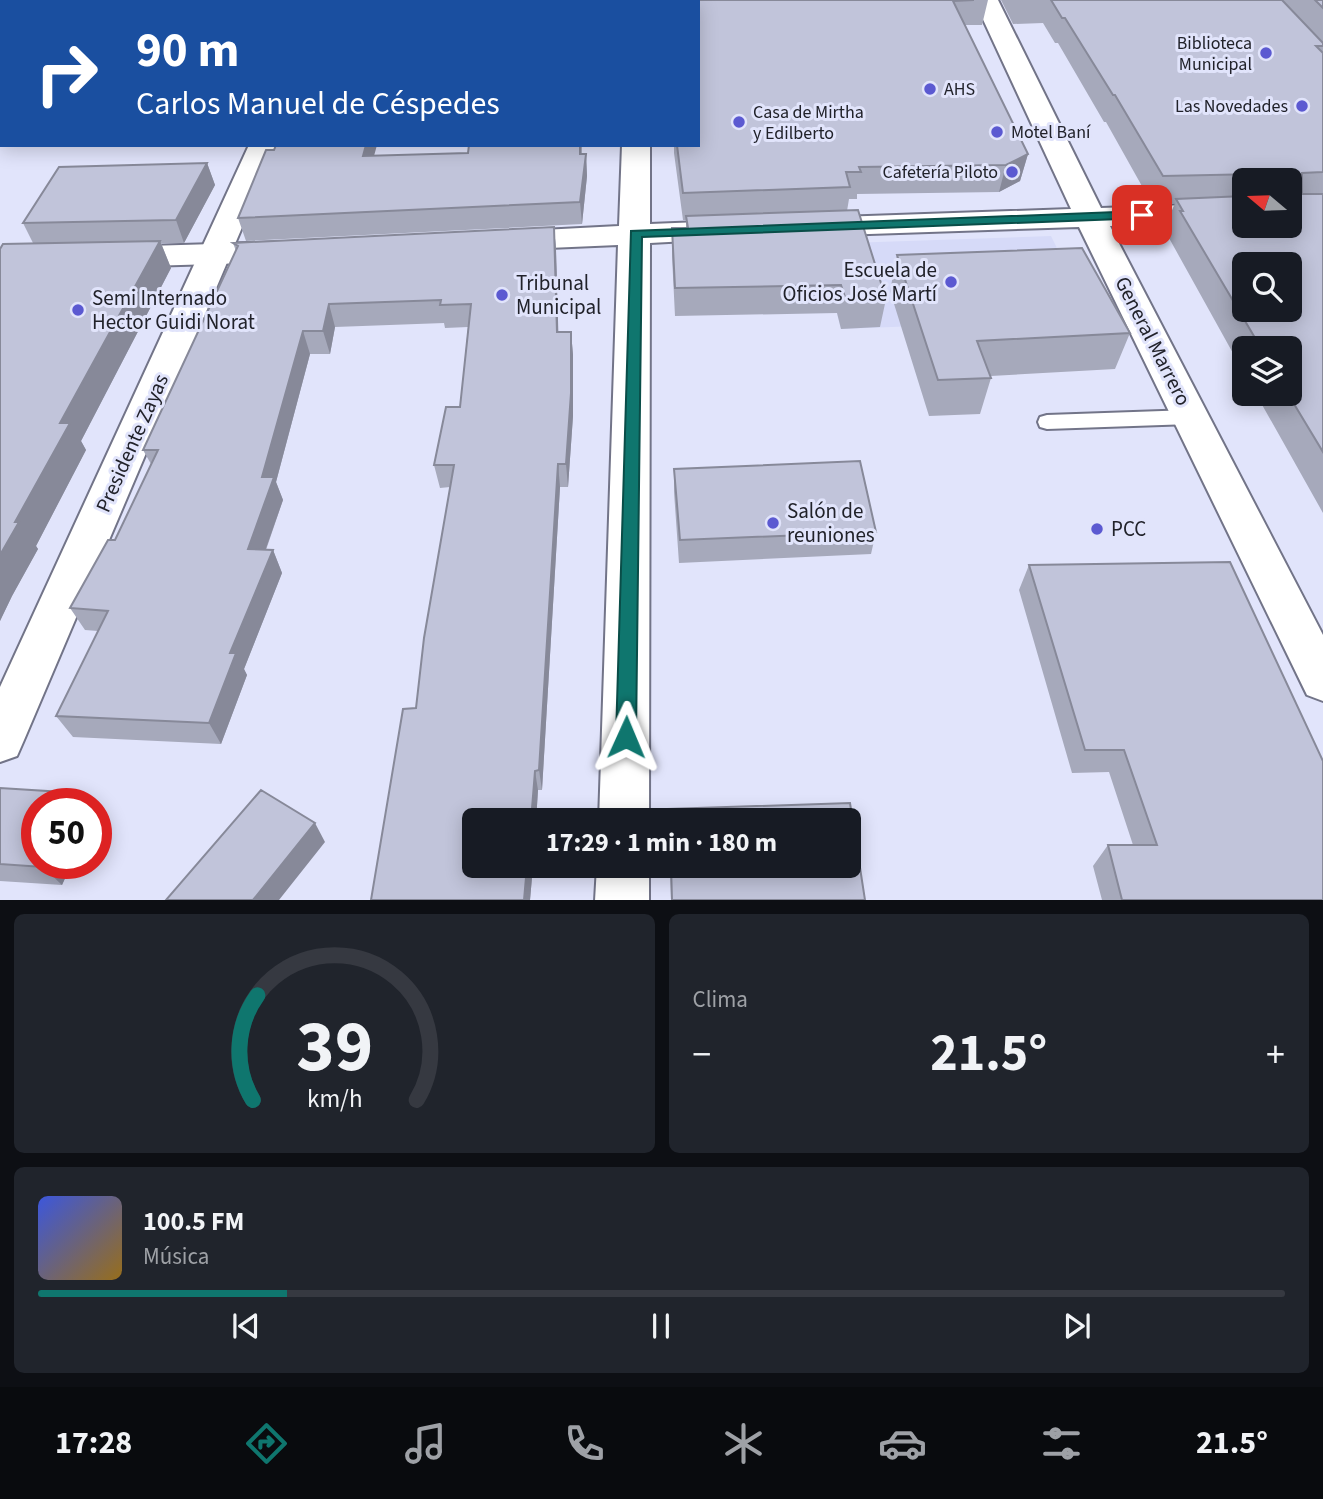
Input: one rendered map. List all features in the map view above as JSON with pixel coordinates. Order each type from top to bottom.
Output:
[{"type":"main road","name":"General Marrero","points":[[986,0],[1090,217],[1323,681]]},
{"type":"main road","name":"Presidente Zayas","points":[[0,740],[262,147]]},
{"type":"main road","points":[[624,808],[636,147]]},
{"type":"main road","points":[[473,242],[1232,212]]},
{"type":"main road","points":[[81,257],[215,256],[310,251]]},
{"type":"main road","points":[[622,900],[623,878]]},
{"type":"lane","points":[[1047,422],[1191,417]]},
{"type":"shaded area","name":"Escuela de Oficios José Martí","points":[[1051,236],[1092,319],[841,329],[819,244]]},
{"type":"building","points":[[700,0],[974,0],[953,1],[1028,154],[1006,165],[859,167],[861,172],[846,172],[850,187],[683,193],[677,147],[700,147]]},
{"type":"building","points":[[1051,0],[1282,0],[1323,43],[1323,46],[1316,46],[1323,53],[1323,172],[1302,173],[1302,168],[1232,168],[1232,175],[1163,176],[1065,18],[1062,18]]},
{"type":"building","points":[[1315,0],[1323,0],[1323,8]]},
{"type":"building","points":[[275,147],[365,147],[363,156],[468,153],[469,147],[580,147],[580,154],[586,154],[580,202],[238,218],[266,150],[274,150]]},
{"type":"building","points":[[207,163],[176,220],[23,223],[59,167]]},
{"type":"building","points":[[1302,194],[1323,194],[1323,452],[1295,406],[1302,406],[1302,336],[1254,336],[1246,322],[1302,322],[1302,252],[1232,252],[1232,299],[1180,211],[1183,211],[1176,199],[1232,197],[1232,238],[1302,238]]},
{"type":"building","points":[[858,210],[886,299],[846,300],[841,285],[675,288],[672,228],[688,228],[686,216]]},
{"type":"building","points":[[554,227],[557,332],[571,332],[571,393],[566,464],[558,464],[539,770],[535,771],[532,808],[462,808],[462,878],[526,878],[524,900],[371,900],[403,709],[416,708],[424,638],[454,465],[434,465],[446,407],[460,407],[471,304],[440,305],[441,300],[329,304],[323,331],[303,331],[262,477],[274,477],[248,549],[273,550],[230,653],[236,653],[209,723],[56,716],[108,611],[70,608],[108,540],[115,540],[158,450],[143,450],[238,246],[233,243]]},
{"type":"building","points":[[160,241],[60,423],[70,423],[15,522],[19,522],[0,555],[0,249],[3,244]]},
{"type":"building","points":[[1082,248],[1130,333],[977,341],[991,378],[938,380],[897,255]]},
{"type":"building","points":[[860,461],[876,532],[680,540],[674,469]]},
{"type":"building","points":[[1230,562],[1323,761],[1323,900],[1122,900],[1108,845],[1157,845],[1124,750],[1085,750],[1029,565]]},
{"type":"building","points":[[0,788],[21,789],[21,865],[0,864]]},
{"type":"building","points":[[261,790],[315,823],[253,900],[166,900]]},
{"type":"building","points":[[850,803],[851,808],[698,808]]},
{"type":"building","points":[[861,874],[865,900],[672,900],[671,878],[861,878]]},
{"type":"place","name":"Biblioteca Municipal","points":[[1266,53]]},
{"type":"place","name":"AHS","points":[[930,89]]},
{"type":"place","name":"Las Novedades","points":[[1302,106]]},
{"type":"place","name":"Casa de Mirtha y Edilberto","points":[[739,122]]},
{"type":"place","name":"Motel Baní","points":[[997,132]]},
{"type":"place","name":"Cafetería Piloto","points":[[1012,172]]},
{"type":"place","name":"Escuela de Oficios José Martí","points":[[951,282]]},
{"type":"place","name":"Tribunal Municipal","points":[[502,295]]},
{"type":"place","name":"Semi Internado Hector Guidi Norat","points":[[78,310]]},
{"type":"place","name":"Salón de reuniones","points":[[773,523]]},
{"type":"place","name":"PCC","points":[[1097,529]]},
{"type":"route","points":[[626,737],[636,234],[1142,215]]}]
